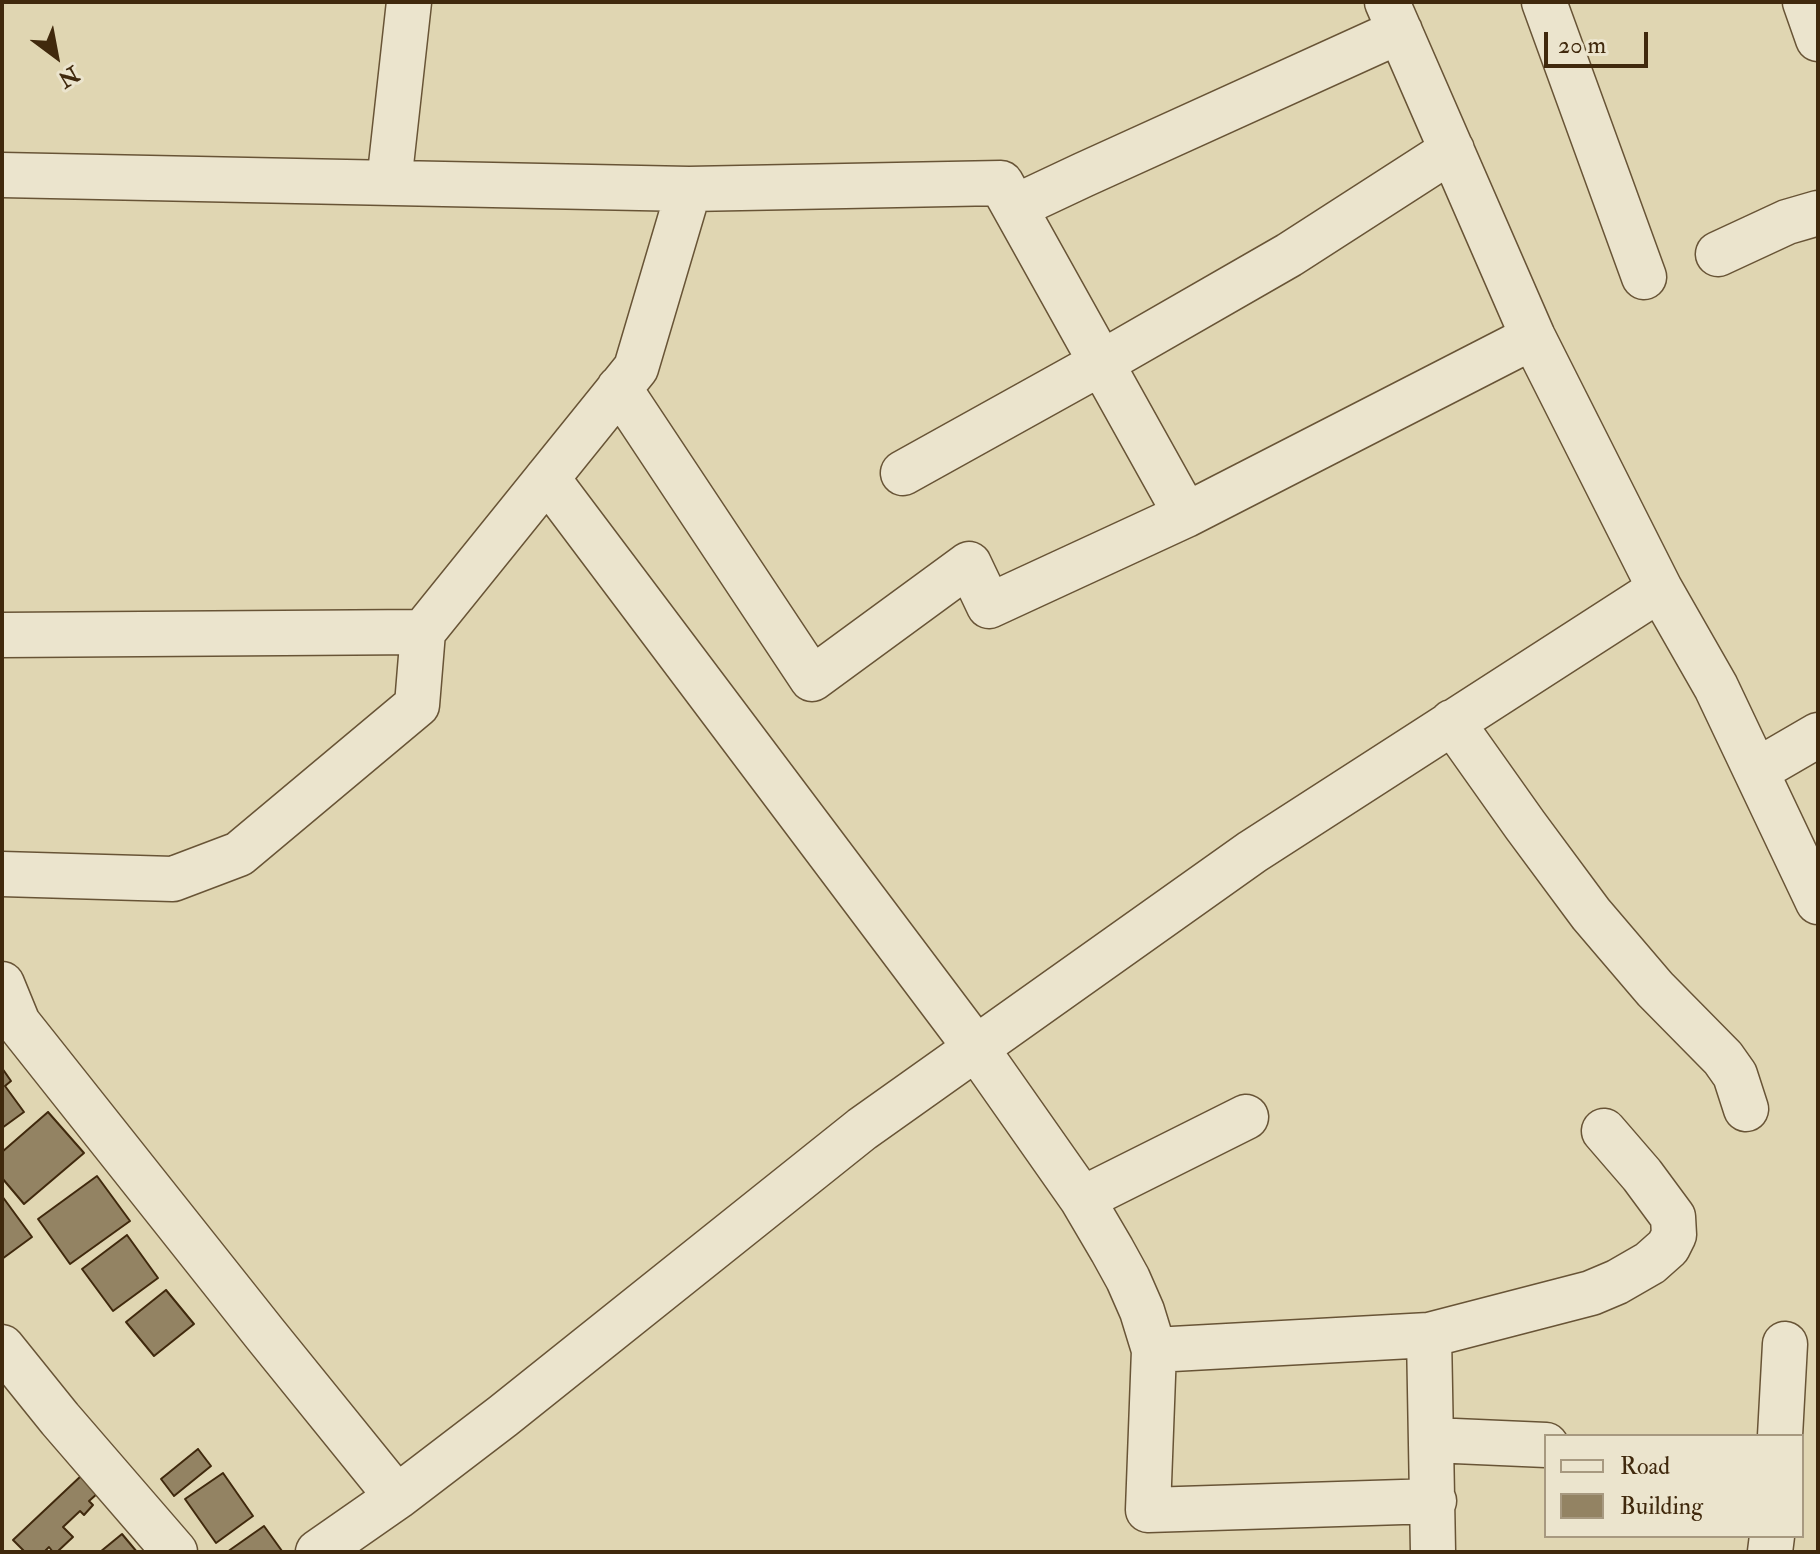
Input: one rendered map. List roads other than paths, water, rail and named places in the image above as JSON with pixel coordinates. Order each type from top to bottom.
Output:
[{"type":"street","points":[[389,183],[409,2]]},
{"type":"street","points":[[1544,2],[1644,277]]},
{"type":"street","points":[[1805,2],[1818,39]]},
{"type":"street","points":[[1015,207],[1393,16],[1533,337],[1660,589],[1716,687],[1818,902]]},
{"type":"street","points":[[903,473],[1289,255],[1452,150]]},
{"type":"street","points":[[2,175],[689,189],[1001,183],[1186,515]]},
{"type":"street","points":[[2,874],[173,879],[239,854],[417,705],[423,632],[636,368],[689,189]]},
{"type":"street","points":[[1718,254],[1787,222],[1818,213]]},
{"type":"street","points":[[619,388],[812,679],[969,564],[989,606],[1186,515],[1533,337]]},
{"type":"street","points":[[547,478],[976,1048],[1082,1199],[1128,1279],[1154,1350],[1148,1510],[1434,1501]]},
{"type":"street","points":[[318,1552],[397,1497],[503,1416],[862,1129],[1252,852],[1660,589]]},
{"type":"street","points":[[2,635],[423,632]]},
{"type":"street","points":[[1452,722],[1591,914],[1655,989],[1723,1058],[1735,1075],[1746,1109]]},
{"type":"street","points":[[1756,771],[1818,735]]},
{"type":"street","points":[[4,993],[18,1023],[397,1497]]},
{"type":"street","points":[[1082,1199],[1246,1117]]},
{"type":"street","points":[[1154,1350],[1429,1335],[1591,1293],[1617,1282],[1650,1263],[1668,1247],[1674,1235],[1673,1217],[1604,1131]]},
{"type":"street","points":[[1429,1335],[1433,1552]]},
{"type":"street","points":[[1780,1434],[1785,1344]]},
{"type":"street","points":[[2,1347],[175,1552]]},
{"type":"street","points":[[1432,1440],[1544,1445]]}]
